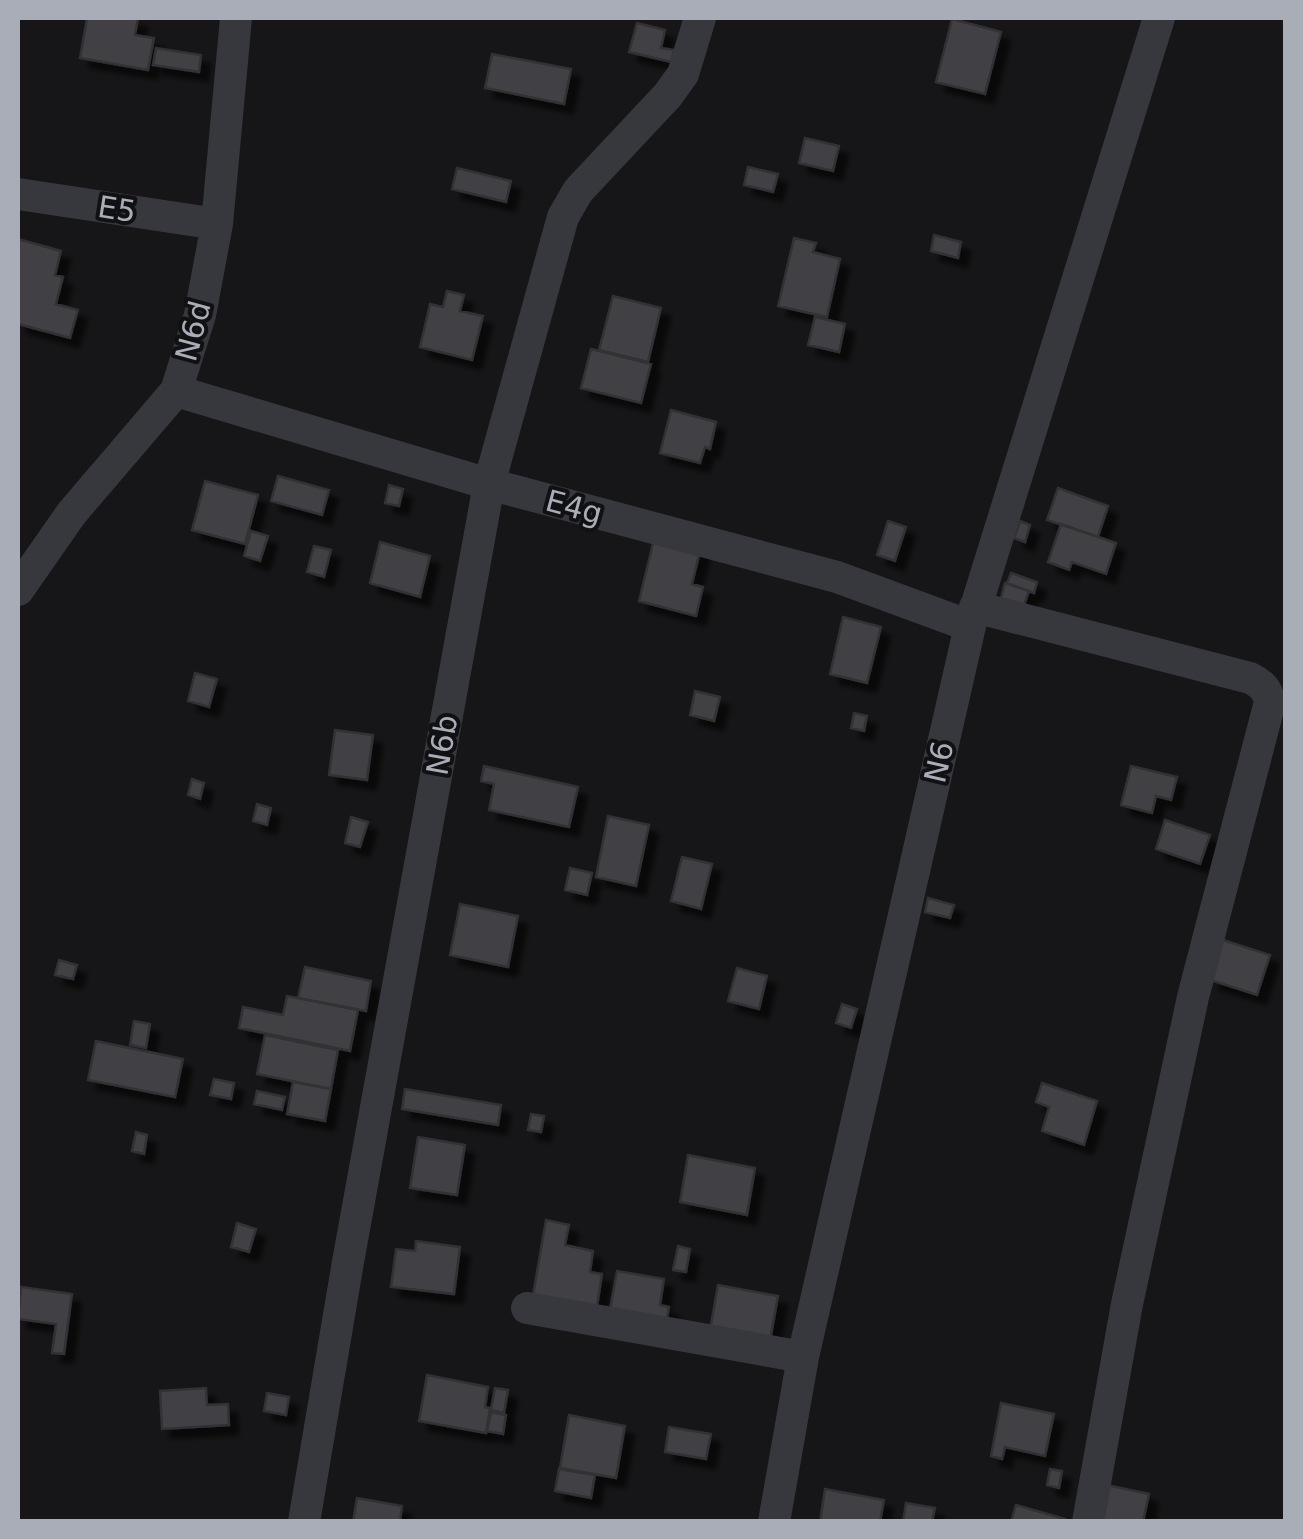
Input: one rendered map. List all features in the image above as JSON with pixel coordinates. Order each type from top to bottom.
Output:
[{"type":"street","name":"N6d","points":[[18,590],[71,514],[176,391],[200,315],[217,224],[236,18]]},
{"type":"street","name":"N6b","points":[[304,1522],[489,484],[563,216],[578,191],[668,95],[682,74],[700,18]]},
{"type":"street","name":"N6","points":[[774,1522],[803,1357],[973,617],[1160,18]]},
{"type":"street","name":"E5","points":[[18,194],[217,224]]},
{"type":"street","name":"E4g","points":[[176,391],[489,484],[973,617],[1250,678],[1262,684],[1270,702],[1193,997],[1127,1304],[1088,1522]]},
{"type":"street","points":[[526,1308],[803,1357]]},
{"type":"building","points":[[87,18],[138,18],[135,35],[154,38],[148,70],[80,58]]},
{"type":"building","points":[[952,19],[1001,32],[985,94],[936,82]]},
{"type":"building","points":[[637,23],[665,30],[661,48],[674,50],[671,62],[629,52]]},
{"type":"building","points":[[156,48],[201,55],[199,72],[153,65]]},
{"type":"building","points":[[492,54],[571,69],[564,104],[485,88]]},
{"type":"building","points":[[805,138],[839,146],[833,171],[799,163]]},
{"type":"building","points":[[748,167],[778,174],[773,192],[744,185]]},
{"type":"building","points":[[457,168],[511,181],[506,202],[452,189]]},
{"type":"building","points":[[934,235],[961,242],[958,258],[931,251]]},
{"type":"building","points":[[794,238],[816,243],[813,252],[840,259],[827,317],[778,306]]},
{"type":"building","points":[[18,239],[61,251],[55,275],[63,277],[56,304],[78,310],[70,338],[18,324]]},
{"type":"building","points":[[447,291],[464,295],[460,311],[483,316],[472,360],[420,347],[430,304],[443,307]]},
{"type":"building","points":[[613,296],[661,308],[648,362],[599,350]]},
{"type":"building","points":[[815,317],[845,324],[839,352],[808,345]]},
{"type":"building","points":[[591,349],[651,364],[641,403],[581,388]]},
{"type":"building","points":[[671,410],[716,422],[710,449],[705,447],[700,463],[660,453]]},
{"type":"building","points":[[278,476],[329,490],[322,515],[271,501]]},
{"type":"building","points":[[205,481],[258,495],[245,544],[192,530]]},
{"type":"building","points":[[389,485],[403,489],[399,506],[385,503]]},
{"type":"building","points":[[1058,488],[1108,506],[1098,537],[1047,520]]},
{"type":"building","points":[[888,521],[906,527],[895,561],[877,555]]},
{"type":"building","points":[[1020,521],[1030,525],[1025,542],[1014,538]]},
{"type":"building","points":[[1061,524],[1116,543],[1106,574],[1072,562],[1069,570],[1048,562]]},
{"type":"building","points":[[251,531],[268,536],[260,561],[244,556]]},
{"type":"building","points":[[655,535],[701,547],[692,584],[703,587],[696,616],[639,601]]},
{"type":"building","points":[[380,542],[430,556],[420,597],[370,583]]},
{"type":"building","points":[[314,546],[331,550],[324,577],[307,572]]},
{"type":"building","points":[[1011,573],[1037,582],[1034,593],[1007,583]]},
{"type":"building","points":[[1005,583],[1029,591],[1024,605],[1001,598]]},
{"type":"building","points":[[843,617],[881,627],[867,683],[830,674]]},
{"type":"building","points":[[195,673],[217,679],[209,707],[188,701]]},
{"type":"building","points":[[695,691],[720,697],[714,721],[690,715]]},
{"type":"building","points":[[854,713],[867,716],[864,731],[851,728]]},
{"type":"building","points":[[335,730],[373,735],[367,780],[329,775]]},
{"type":"building","points":[[484,766],[578,787],[569,827],[489,810],[494,784],[481,781]]},
{"type":"building","points":[[1131,766],[1177,777],[1171,800],[1156,796],[1152,813],[1121,805]]},
{"type":"building","points":[[192,779],[204,783],[200,799],[188,795]]},
{"type":"building","points":[[257,804],[271,808],[267,825],[253,821]]},
{"type":"building","points":[[608,816],[649,825],[636,886],[596,877]]},
{"type":"building","points":[[351,817],[368,822],[360,847],[345,843]]},
{"type":"building","points":[[1165,820],[1210,835],[1200,864],[1156,849]]},
{"type":"building","points":[[682,857],[712,864],[701,909],[671,901]]},
{"type":"building","points":[[570,868],[592,873],[587,895],[565,890]]},
{"type":"building","points":[[928,898],[954,905],[950,918],[925,912]]},
{"type":"building","points":[[460,904],[518,916],[508,967],[450,955]]},
{"type":"building","points":[[1223,940],[1270,955],[1257,995],[1210,980]]},
{"type":"building","points":[[59,960],[77,965],[73,979],[55,975]]},
{"type":"building","points":[[305,967],[371,981],[366,1011],[298,998]]},
{"type":"building","points":[[737,968],[767,976],[759,1009],[728,1001]]},
{"type":"building","points":[[287,996],[358,1010],[350,1051],[239,1028],[243,1007],[283,1015]]},
{"type":"building","points":[[842,1004],[857,1009],[851,1028],[836,1023]]},
{"type":"building","points":[[134,1021],[150,1024],[146,1048],[130,1045]]},
{"type":"building","points":[[265,1035],[338,1050],[331,1089],[257,1074]]},
{"type":"building","points":[[96,1041],[183,1059],[175,1097],[88,1080]]},
{"type":"building","points":[[214,1079],[234,1083],[231,1099],[210,1095]]},
{"type":"building","points":[[293,1082],[331,1089],[325,1121],[287,1114]]},
{"type":"building","points":[[1042,1083],[1097,1101],[1084,1145],[1042,1131],[1049,1107],[1036,1102]]},
{"type":"building","points":[[405,1089],[501,1105],[498,1125],[402,1109]]},
{"type":"building","points":[[257,1091],[285,1097],[282,1110],[254,1104]]},
{"type":"building","points":[[531,1114],[544,1116],[541,1132],[528,1130]]},
{"type":"building","points":[[136,1132],[147,1135],[144,1154],[132,1151]]},
{"type":"building","points":[[418,1137],[465,1145],[457,1195],[410,1188]]},
{"type":"building","points":[[688,1155],[755,1168],[747,1215],[680,1202]]},
{"type":"building","points":[[546,1220],[569,1225],[565,1245],[593,1251],[590,1272],[602,1274],[597,1306],[533,1295]]},
{"type":"building","points":[[237,1223],[256,1229],[249,1252],[231,1247]]},
{"type":"building","points":[[416,1241],[460,1247],[454,1294],[391,1287],[396,1249],[415,1251]]},
{"type":"building","points":[[678,1246],[690,1249],[686,1272],[673,1270]]},
{"type":"building","points":[[617,1271],[664,1279],[660,1305],[669,1307],[666,1325],[609,1315]]},
{"type":"building","points":[[718,1285],[778,1296],[770,1341],[710,1330]]},
{"type":"building","points":[[21,1287],[72,1294],[64,1354],[52,1353],[56,1324],[18,1319]]},
{"type":"building","points":[[427,1375],[488,1387],[486,1433],[419,1421]]},
{"type":"building","points":[[206,1388],[207,1405],[228,1404],[229,1425],[162,1429],[160,1391]]},
{"type":"building","points":[[495,1388],[508,1390],[504,1413],[491,1410]]},
{"type":"building","points":[[267,1393],[289,1397],[286,1415],[264,1411]]},
{"type":"building","points":[[1001,1403],[1054,1414],[1045,1456],[1005,1447],[1002,1459],[991,1456]]},
{"type":"building","points":[[491,1412],[506,1415],[503,1434],[487,1431]]},
{"type":"building","points":[[569,1415],[625,1426],[616,1478],[560,1468]]},
{"type":"building","points":[[669,1427],[711,1434],[706,1459],[665,1452]]},
{"type":"building","points":[[559,1469],[595,1475],[591,1498],[555,1491]]},
{"type":"building","points":[[1050,1469],[1062,1471],[1059,1488],[1047,1485]]},
{"type":"building","points":[[1107,1485],[1149,1494],[1143,1522],[1099,1521]]},
{"type":"building","points":[[825,1489],[884,1500],[880,1522],[820,1522]]},
{"type":"building","points":[[357,1498],[402,1506],[400,1522],[353,1522]]},
{"type":"building","points":[[906,1503],[935,1508],[932,1522],[903,1522]]},
{"type":"building","points":[[1016,1505],[1065,1519],[1065,1522],[1011,1522]]}]
